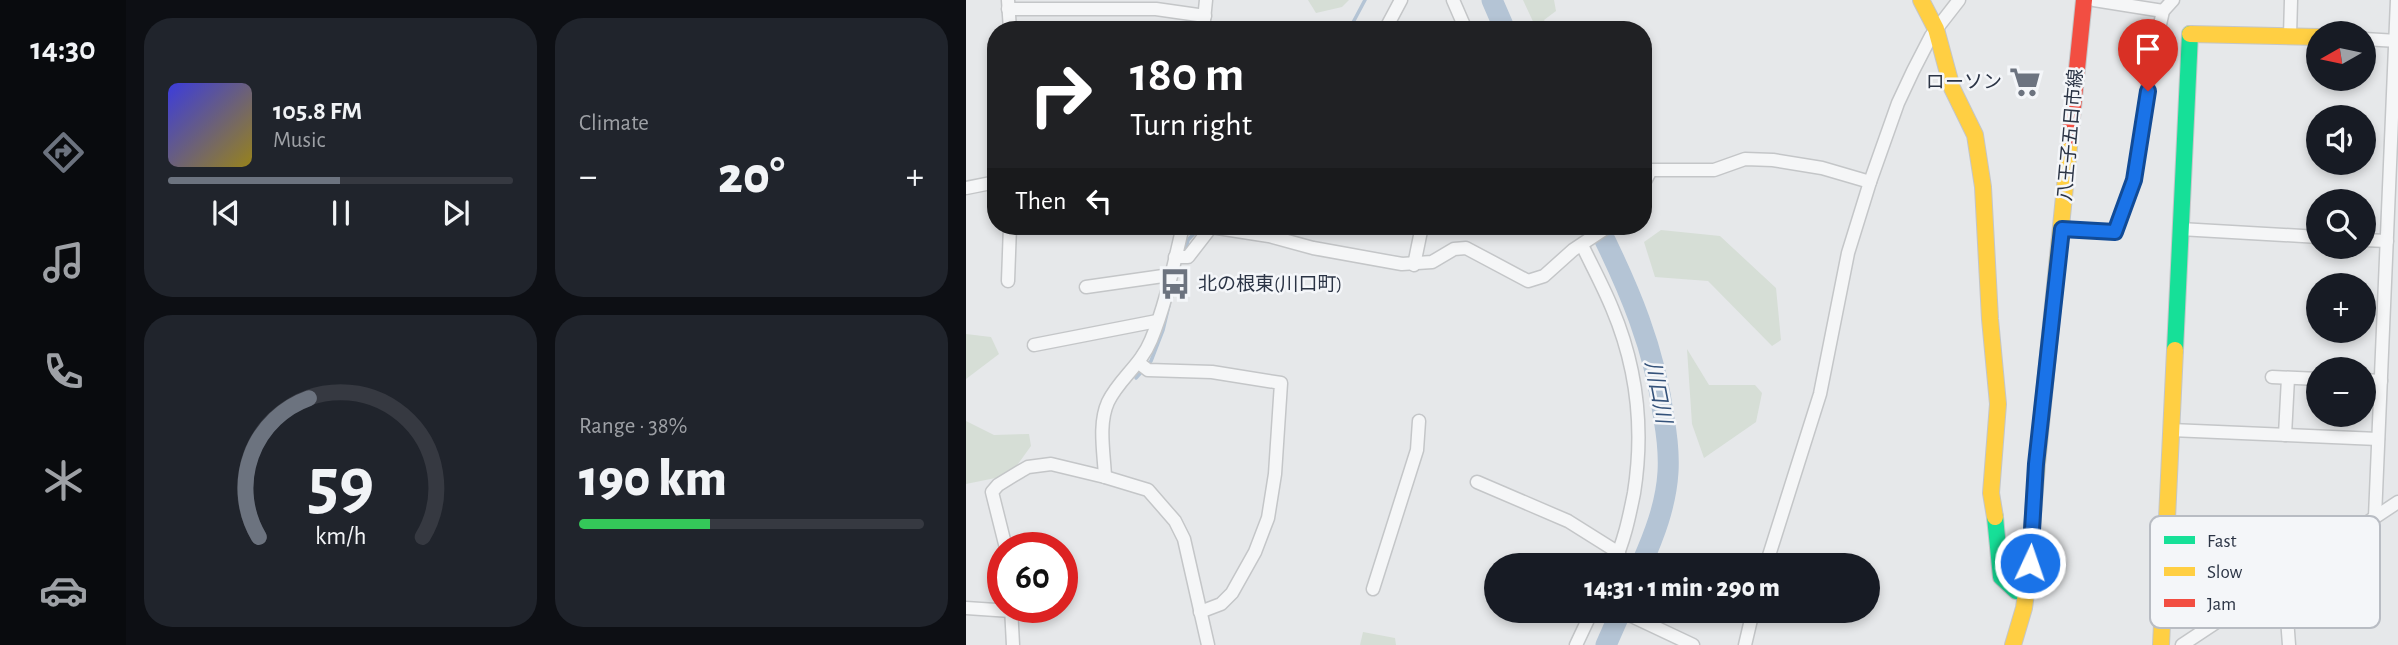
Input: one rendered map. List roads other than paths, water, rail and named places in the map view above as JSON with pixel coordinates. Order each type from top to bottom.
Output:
[{"type":"street","points":[[1204,21],[1206,0]]},
{"type":"street","points":[[1390,21],[1401,0]]},
{"type":"street","points":[[1452,0],[1462,21]]},
{"type":"street","points":[[1921,0],[1936,29],[1952,88],[1975,135],[1983,187],[1990,319],[1998,404],[1991,494],[2001,577],[2016,591],[2026,592]]},
{"type":"street","points":[[1770,553],[1815,412],[1833,339],[1848,253],[1870,182],[1898,103],[1936,29],[1959,0]]},
{"type":"street","name":"八王子五日市線","points":[[2013,645],[2026,592],[2040,425],[2084,0]]},
{"type":"street","points":[[2094,0],[2163,11]]},
{"type":"street","points":[[2062,229],[2115,232],[2134,180],[2150,69],[2163,11],[2173,0]]},
{"type":"street","points":[[2290,36],[2291,0]]},
{"type":"street","points":[[2375,516],[2391,235],[2397,0]]},
{"type":"street","points":[[1008,4],[1156,9],[1205,16]]},
{"type":"street","points":[[2167,516],[2190,33],[2306,37]]},
{"type":"street","points":[[2376,40],[2397,41]]},
{"type":"street","points":[[1652,170],[1714,170],[1745,159],[1792,163],[1870,182]]},
{"type":"street","points":[[966,188],[987,184]]},
{"type":"street","points":[[2180,229],[2306,236]]},
{"type":"street","points":[[1008,281],[1010,235]]},
{"type":"street","points":[[1105,477],[1103,422],[1106,407],[1112,394],[1143,366],[1181,235]]},
{"type":"street","points":[[1175,257],[1188,257],[1204,235]]},
{"type":"street","points":[[1263,235],[1313,248],[1414,265],[1432,262],[1454,249],[1466,248],[1522,279],[1534,280],[1544,276],[1596,235]]},
{"type":"street","points":[[1414,265],[1420,235]]},
{"type":"street","points":[[1584,243],[1621,331],[1637,401],[1639,443],[1635,482],[1627,528],[1618,553]]},
{"type":"street","points":[[1086,287],[1170,275]]},
{"type":"street","points":[[1034,345],[1157,321]]},
{"type":"street","points":[[1143,366],[1212,372],[1281,383],[1275,474],[1268,518],[1255,552],[1232,593],[1221,604],[1200,612]]},
{"type":"street","points":[[2272,377],[2306,379]]},
{"type":"street","points":[[2285,435],[2288,378]]},
{"type":"street","points":[[2376,381],[2381,381]]},
{"type":"street","points":[[1373,589],[1418,450],[1419,421]]},
{"type":"street","points":[[2171,430],[2378,439]]},
{"type":"street","points":[[1002,532],[992,492],[998,485],[1021,471],[1041,465],[1060,465],[1149,490],[1175,521],[1184,539],[1208,645]]},
{"type":"street","points":[[1477,482],[1569,521],[1609,553]]},
{"type":"street","points":[[2377,516],[2398,502]]},
{"type":"street","points":[[966,608],[987,608]]},
{"type":"street","points":[[1012,623],[1013,645]]},
{"type":"street","points":[[1576,645],[1586,623]]},
{"type":"street","points":[[1646,623],[1692,645]]},
{"type":"street","points":[[1745,645],[1750,623]]},
{"type":"street","points":[[2182,645],[2208,628]]},
{"type":"waterway","points":[[1354,21],[1365,0]]},
{"type":"waterway","name":"川口川","points":[[1492,0],[1501,21]]},
{"type":"waterway","points":[[1186,248],[1193,235]]},
{"type":"waterway","name":"川口川","points":[[1602,235],[1630,296],[1647,344],[1660,393],[1666,432],[1667,484],[1655,532],[1646,553]]},
{"type":"waterway","points":[[1136,378],[1151,361],[1169,305]]},
{"type":"waterway","name":"川口川","points":[[1606,645],[1616,623]]},
{"type":"place","name":"ローソン","points":[[2025,82]]},
{"type":"place","name":"北の根東(川口町)","points":[[1175,284]]}]
